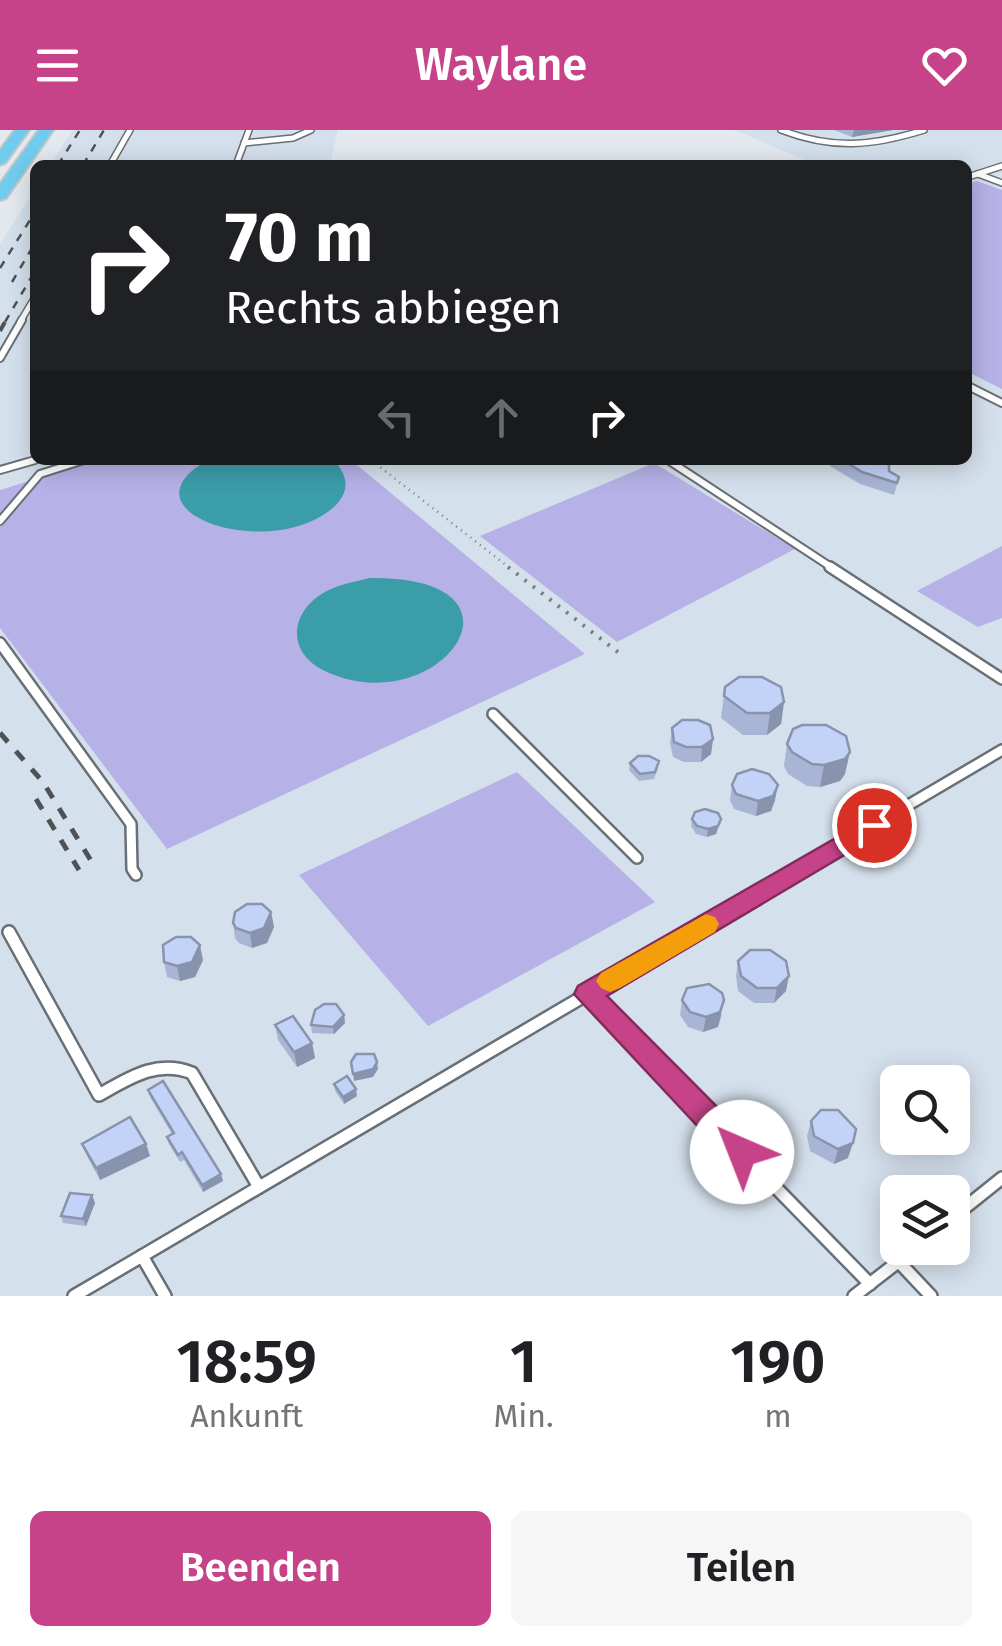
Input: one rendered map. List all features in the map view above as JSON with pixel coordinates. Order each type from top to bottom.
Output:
[{"type":"highway","points":[[0,160],[22,130]]},
{"type":"highway","points":[[0,195],[46,130]]},
{"type":"lane","points":[[113,160],[130,130]]},
{"type":"lane","points":[[238,160],[249,130]]},
{"type":"lane","points":[[276,140],[279,130]]},
{"type":"lane","points":[[244,143],[306,135],[310,130]]},
{"type":"lane","points":[[782,130],[827,147],[847,149],[924,130]]},
{"type":"lane","points":[[972,176],[1002,166]]},
{"type":"lane","points":[[978,174],[1002,183]]},
{"type":"lane","points":[[0,358],[30,305]]},
{"type":"lane","points":[[972,388],[1002,403]]},
{"type":"lane","points":[[0,470],[30,461]]},
{"type":"lane","points":[[0,521],[40,474],[68,465]]},
{"type":"lane","points":[[676,465],[1002,679]]},
{"type":"lane","points":[[0,642],[131,824],[132,869],[136,875]]},
{"type":"lane","points":[[493,714],[637,858]]},
{"type":"lane","points":[[74,1296],[1002,750]]},
{"type":"lane","points":[[9,932],[99,1095],[159,1066],[182,1067],[192,1073],[259,1187]]},
{"type":"lane","points":[[588,994],[870,1284]]},
{"type":"lane","points":[[970,1204],[1002,1178]]},
{"type":"lane","points":[[142,1256],[164,1296]]},
{"type":"lane","points":[[854,1296],[894,1265]]},
{"type":"lane","points":[[901,1265],[931,1296]]},
{"type":"path","points":[[377,465],[623,656]]},
{"type":"shaded area","points":[[73,130],[338,130],[331,160],[53,160]]},
{"type":"shaded area","points":[[735,130],[1002,130],[1002,1296],[0,1296],[0,244],[30,197],[30,465],[972,465],[972,160],[804,160]]},
{"type":"shaded area","points":[[972,183],[1002,190],[1002,389],[972,374]]},
{"type":"shaded area","points":[[81,465],[357,465],[585,654],[167,849],[0,628],[0,490]]},
{"type":"shaded area","points":[[657,465],[795,549],[617,642],[480,536]]},
{"type":"shaded area","points":[[1002,546],[1002,618],[978,627],[917,591]]},
{"type":"shaded area","points":[[517,772],[655,902],[428,1026],[299,875]]},
{"type":"water","points":[[202,465],[338,465],[345,488],[335,506],[308,523],[276,531],[243,531],[213,524],[191,513],[180,497],[184,479]]},
{"type":"water","points":[[370,578],[423,584],[453,599],[463,621],[456,644],[436,665],[405,679],[367,682],[325,671],[305,655],[299,645],[298,624],[310,604],[332,589]]},
{"type":"building","points":[[851,465],[889,465],[889,471],[899,477],[897,483]]},
{"type":"building","points":[[739,677],[762,677],[781,687],[784,702],[770,713],[747,713],[724,696],[725,687]]},
{"type":"building","points":[[682,720],[710,725],[713,739],[702,747],[674,742],[672,728]]},
{"type":"building","points":[[826,725],[846,736],[850,752],[845,759],[812,764],[792,752],[787,744],[793,729]]},
{"type":"building","points":[[638,756],[659,761],[655,772],[640,774],[630,763]]},
{"type":"building","points":[[752,769],[769,774],[778,785],[773,796],[758,801],[736,794],[732,785],[737,774]]},
{"type":"building","points":[[705,809],[718,813],[718,826],[697,826],[692,819],[695,812]]},
{"type":"building","points":[[247,904],[262,904],[271,912],[264,928],[250,933],[236,928],[235,912]]},
{"type":"building","points":[[176,937],[191,937],[200,945],[192,962],[177,966],[164,962],[163,945]]},
{"type":"building","points":[[750,950],[770,950],[786,961],[789,976],[777,988],[757,988],[741,976],[738,961]]},
{"type":"building","points":[[709,984],[722,993],[720,1012],[706,1017],[690,1012],[682,1000],[687,988]]},
{"type":"building","points":[[324,1004],[336,1004],[344,1015],[333,1027],[311,1025],[315,1010]]},
{"type":"building","points":[[293,1016],[312,1043],[294,1052],[275,1025]]},
{"type":"building","points":[[356,1054],[374,1054],[377,1062],[373,1069],[353,1074],[351,1062]]},
{"type":"building","points":[[347,1076],[356,1089],[343,1097],[334,1084]]},
{"type":"building","points":[[163,1081],[221,1174],[202,1185],[182,1152],[178,1155],[167,1137],[174,1133],[148,1090]]},
{"type":"building","points":[[821,1110],[838,1110],[856,1129],[853,1143],[838,1149],[814,1136],[811,1121]]},
{"type":"building","points":[[130,1117],[146,1144],[96,1168],[82,1144]]},
{"type":"building","points":[[70,1193],[92,1195],[83,1219],[61,1216]]},
{"type":"railway","points":[[61,160],[80,130]]},
{"type":"railway","points":[[86,160],[104,130]]},
{"type":"railway","points":[[0,268],[30,220]]},
{"type":"railway","points":[[12,282],[30,251]]},
{"type":"railway","points":[[5,322],[30,280]]},
{"type":"railway","points":[[0,331],[6,320]]},
{"type":"railway","points":[[0,733],[43,782],[93,864]]},
{"type":"railway","points":[[36,799],[79,870]]},
{"type":"slow traffic","points":[[610,981],[706,924]]},
{"type":"route","points":[[742,1152],[588,994],[874,825]]}]
